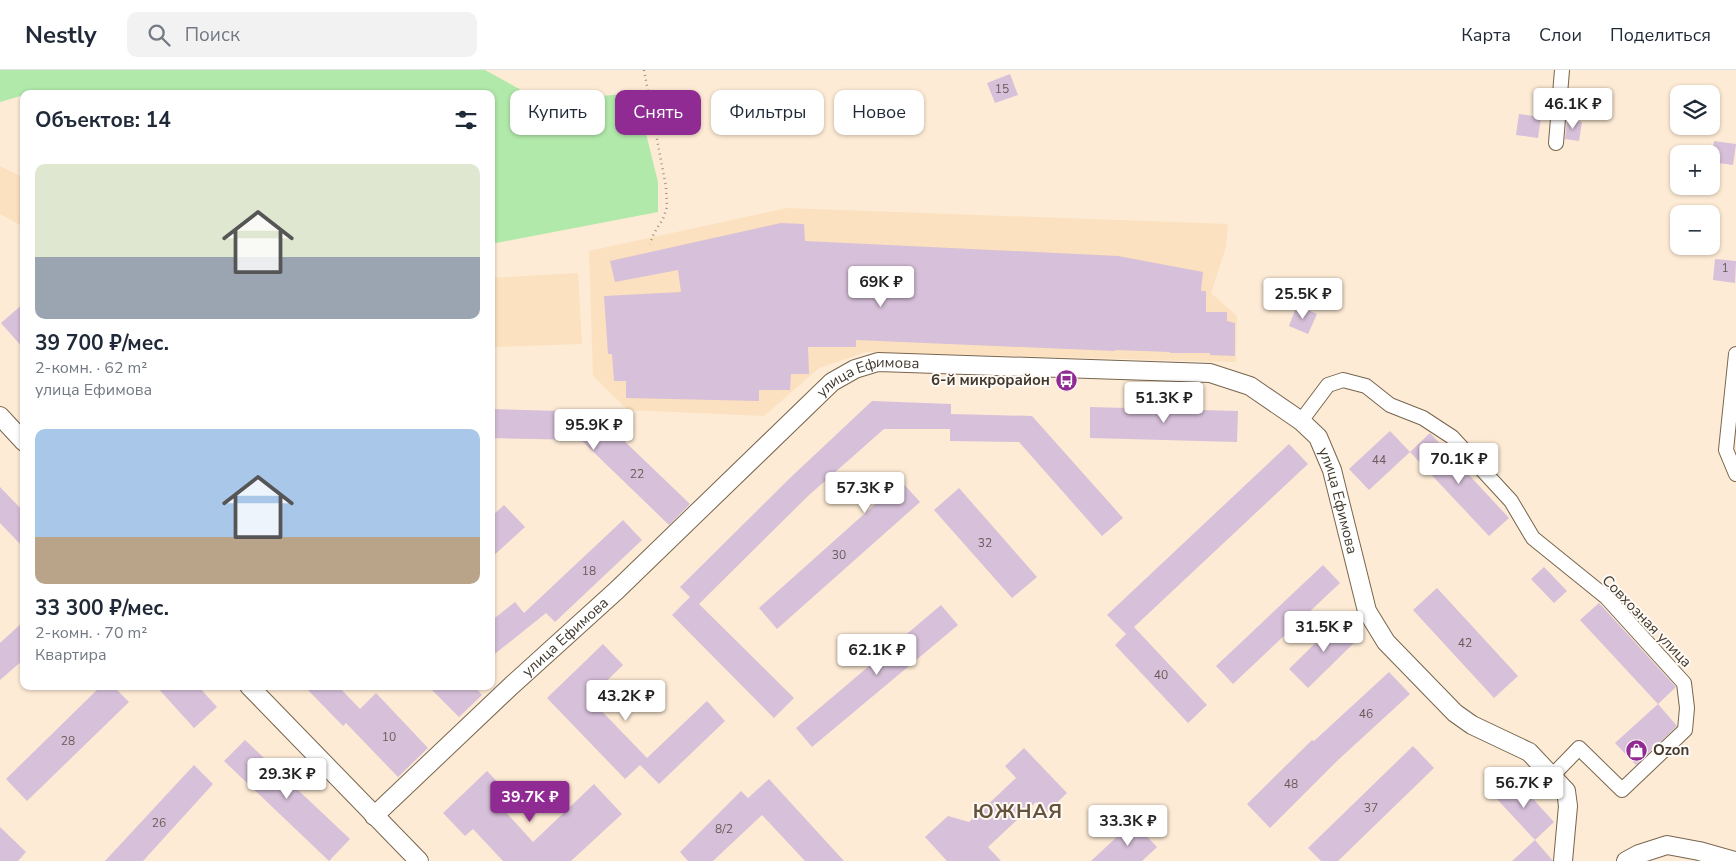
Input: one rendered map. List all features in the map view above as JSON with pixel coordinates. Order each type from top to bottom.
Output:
[{"type":"street","points":[[1556,143],[1562,70]]},
{"type":"street","points":[[1736,354],[1726,450],[1736,474]]},
{"type":"street","name":"улица Ефимова","points":[[374,816],[497,699],[617,590],[832,382],[855,369],[878,362],[1210,373],[1250,386],[1301,420],[1318,437],[1332,470],[1367,611],[1386,642],[1455,713],[1472,725],[1529,752],[1566,792],[1568,806],[1563,861]]},
{"type":"street","name":"Совхозная улица","points":[[1301,420],[1328,386],[1343,380],[1366,386],[1390,405],[1423,418],[1452,437],[1511,501],[1534,538],[1606,598],[1684,683],[1687,708],[1685,730],[1622,790],[1579,748],[1552,776]]},
{"type":"street","points":[[0,416],[20,438]]},
{"type":"street","points":[[253,690],[419,861]]},
{"type":"street","points":[[1626,861],[1639,854],[1667,845],[1735,861]]},
{"type":"path","points":[[644,70],[666,187],[667,207],[650,244]]},
{"type":"shaded area","points":[[0,166],[20,176],[20,225],[0,214]]},
{"type":"shaded area","points":[[787,208],[1228,224],[1226,247],[1211,293],[1237,316],[1236,362],[866,352],[819,368],[764,416],[628,410],[593,376],[589,251]]},
{"type":"shaded area","points":[[578,273],[582,344],[495,347],[495,278]]},
{"type":"green space","points":[[0,70],[485,70],[521,90],[510,90],[510,135],[605,135],[605,96],[615,95],[615,135],[646,135],[658,182],[658,212],[495,243],[495,90],[20,90],[20,96],[0,102]]},
{"type":"building","points":[[1010,74],[1018,95],[995,103],[987,83]]},
{"type":"building","points":[[1519,114],[1541,117],[1538,138],[1516,135]]},
{"type":"building","points":[[1567,120],[1582,122],[1579,141],[1565,139]]},
{"type":"building","points":[[1714,141],[1736,144],[1733,165],[1720,163],[1720,145],[1713,145]]},
{"type":"building","points":[[781,223],[804,224],[805,241],[1118,256],[1203,272],[1201,291],[1206,291],[1206,312],[1227,312],[1227,321],[1235,323],[1235,356],[1210,355],[1210,353],[856,340],[856,347],[808,347],[809,374],[791,374],[790,390],[759,390],[759,401],[626,398],[626,381],[614,381],[612,354],[608,354],[604,296],[681,292],[678,270],[615,282],[610,261]]},
{"type":"building","points":[[1715,259],[1736,261],[1735,283],[1713,280]]},
{"type":"building","points":[[1297,305],[1317,314],[1308,334],[1289,326]]},
{"type":"building","points":[[20,306],[20,344],[1,323]]},
{"type":"building","points":[[872,401],[951,404],[951,414],[1032,416],[1123,518],[1102,536],[1019,442],[950,441],[950,429],[884,429],[808,496],[699,604],[794,698],[774,718],[672,615],[690,597],[680,587],[790,478]]},
{"type":"building","points":[[1090,407],[1238,411],[1237,442],[1090,438]]},
{"type":"building","points":[[495,409],[594,412],[690,504],[669,525],[581,440],[495,438]]},
{"type":"building","points":[[1390,431],[1410,452],[1369,490],[1349,469]]},
{"type":"building","points":[[1430,433],[1509,518],[1489,536],[1410,452]]},
{"type":"building","points":[[1289,444],[1308,464],[1134,627],[1207,705],[1188,723],[1115,645],[1126,634],[1107,615]]},
{"type":"building","points":[[901,481],[920,502],[777,629],[759,608]]},
{"type":"building","points":[[0,487],[20,508],[20,544],[0,523]]},
{"type":"building","points":[[959,488],[1037,577],[1012,598],[934,510]]},
{"type":"building","points":[[504,505],[525,527],[495,554],[495,513]]},
{"type":"building","points":[[623,520],[642,540],[555,622],[546,613],[495,654],[495,618],[515,602],[524,613]]},
{"type":"building","points":[[1323,565],[1340,583],[1233,684],[1216,666]]},
{"type":"building","points":[[1544,567],[1567,591],[1554,603],[1531,579]]},
{"type":"building","points":[[1437,588],[1518,676],[1494,698],[1413,610]]},
{"type":"building","points":[[1599,603],[1676,687],[1658,704],[1580,620]]},
{"type":"building","points":[[941,605],[958,625],[812,747],[796,728]]},
{"type":"building","points":[[1341,618],[1360,637],[1308,688],[1289,669]]},
{"type":"building","points":[[20,625],[20,662],[0,680],[0,643]]},
{"type":"building","points":[[603,644],[623,665],[589,698],[647,758],[707,701],[725,721],[659,784],[640,765],[625,779],[547,698]]},
{"type":"building","points":[[1389,672],[1410,694],[1337,761],[1270,828],[1247,804],[1312,740],[1314,741]]},
{"type":"building","points":[[97,690],[117,690],[129,702],[27,801],[6,779]]},
{"type":"building","points":[[160,690],[202,690],[217,707],[194,728]]},
{"type":"building","points":[[308,690],[342,690],[360,709],[376,693],[428,748],[398,777],[346,723],[343,726]]},
{"type":"building","points":[[432,690],[478,690],[482,695],[459,717]]},
{"type":"building","points":[[1658,704],[1677,726],[1636,765],[1615,743]]},
{"type":"building","points":[[245,740],[350,839],[329,861],[224,761]]},
{"type":"building","points":[[1413,746],[1434,768],[1338,861],[1321,861],[1308,848]]},
{"type":"building","points":[[1024,748],[1067,793],[1046,813],[1036,802],[988,847],[1001,861],[947,861],[925,837],[948,816],[969,822],[1016,778],[1005,766]]},
{"type":"building","points":[[194,765],[213,784],[143,861],[105,861]]},
{"type":"building","points":[[487,771],[514,799],[503,809],[533,842],[594,784],[622,814],[571,861],[503,861],[473,829],[465,836],[443,813]]},
{"type":"building","points":[[1514,778],[1554,822],[1535,840],[1494,796]]},
{"type":"building","points":[[769,779],[844,861],[805,861],[762,815],[713,861],[688,861],[680,852],[741,791],[748,798]]},
{"type":"building","points":[[1133,822],[1157,847],[1142,861],[1091,861]]},
{"type":"building","points":[[0,827],[26,852],[18,861],[0,861]]},
{"type":"building","points":[[1535,840],[1553,861],[1512,861]]},
{"type":"place","name":"6-й микрорайон","points":[[1066,380]]},
{"type":"place","name":"Ozon","points":[[1637,750]]},
{"type":"district","name":"ЮЖНАЯ","points":[[1018,811]]}]
